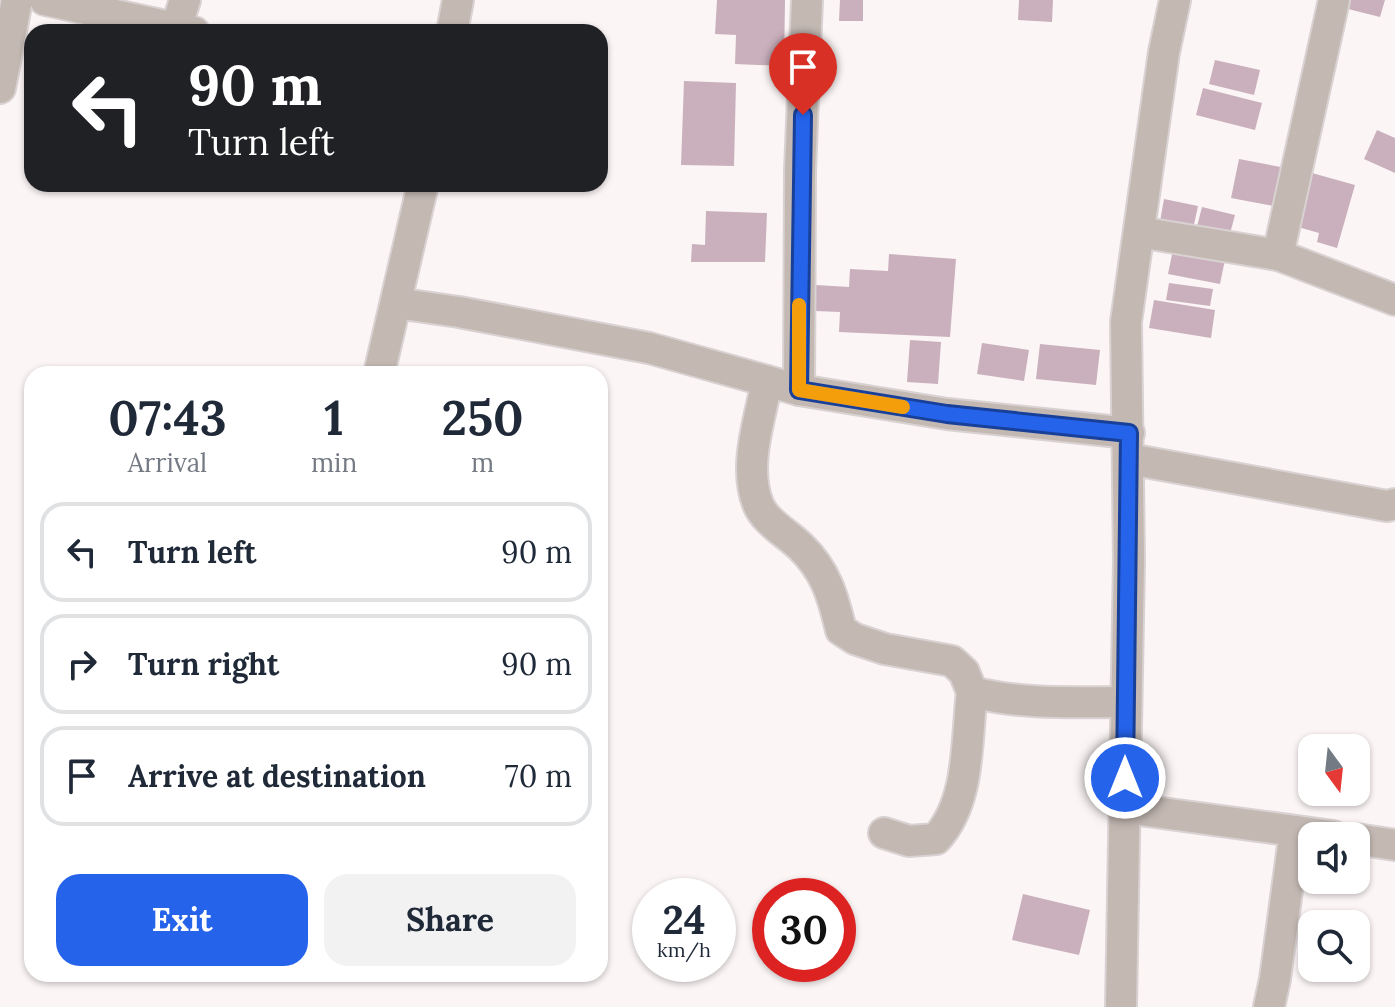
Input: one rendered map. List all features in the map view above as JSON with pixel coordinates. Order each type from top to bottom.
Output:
[{"type":"street","points":[[0,88],[17,0]]},
{"type":"street","points":[[45,0],[185,20]]},
{"type":"street","points":[[454,24],[458,0]]},
{"type":"street","points":[[799,390],[800,171],[807,0]]},
{"type":"street","points":[[1121,1007],[1129,446],[1126,322],[1164,52],[1175,0]]},
{"type":"street","points":[[1278,255],[1334,0]]},
{"type":"street","points":[[381,366],[421,192]]},
{"type":"street","points":[[1139,232],[1278,255],[1395,300]]},
{"type":"street","points":[[396,303],[649,348],[799,390],[1129,446],[1387,506],[1395,504]]},
{"type":"street","points":[[767,381],[752,464],[758,506],[780,530],[802,547],[816,565],[830,587],[841,630],[855,639],[885,649],[952,661],[964,672],[972,692],[960,799],[946,828],[936,839],[909,841],[884,833]]},
{"type":"street","points":[[972,692],[999,699],[1035,702],[1125,702]]},
{"type":"street","points":[[1125,808],[1298,831]]},
{"type":"street","points":[[1269,1007],[1295,831]]},
{"type":"street","points":[[1370,841],[1395,845]]},
{"type":"building","points":[[717,0],[785,0],[784,66],[735,64],[736,35],[715,34]]},
{"type":"building","points":[[840,0],[863,0],[863,21],[839,21]]},
{"type":"building","points":[[1019,0],[1053,0],[1052,22],[1018,20]]},
{"type":"building","points":[[1346,0],[1385,0],[1380,17],[1344,8]]},
{"type":"building","points":[[1215,60],[1260,70],[1254,95],[1209,84]]},
{"type":"building","points":[[684,81],[736,83],[734,166],[681,165]]},
{"type":"building","points":[[1203,88],[1262,103],[1255,130],[1196,115]]},
{"type":"building","points":[[1377,130],[1395,138],[1395,173],[1364,159]]},
{"type":"building","points":[[1239,159],[1286,168],[1279,207],[1231,198]]},
{"type":"building","points":[[1312,173],[1355,185],[1337,248],[1317,242],[1319,233],[1298,227]]},
{"type":"building","points":[[1164,199],[1198,206],[1192,234],[1159,227]]},
{"type":"building","points":[[1202,207],[1235,215],[1228,241],[1195,234]]},
{"type":"building","points":[[706,211],[767,213],[765,262],[691,262],[692,244],[705,245]]},
{"type":"building","points":[[1175,240],[1227,250],[1220,284],[1168,274]]},
{"type":"building","points":[[889,254],[956,259],[950,337],[839,332],[840,312],[815,311],[816,285],[849,287],[850,269],[888,271]]},
{"type":"building","points":[[1169,283],[1213,289],[1210,306],[1166,300]]},
{"type":"building","points":[[1154,300],[1215,310],[1211,338],[1149,328]]},
{"type":"building","points":[[910,340],[941,342],[938,384],[907,382]]},
{"type":"building","points":[[982,343],[1029,350],[1024,381],[977,374]]},
{"type":"building","points":[[1040,344],[1100,350],[1096,385],[1036,379]]},
{"type":"building","points":[[1023,894],[1090,910],[1079,955],[1012,940]]},
{"type":"slow traffic","points":[[799,305],[799,390],[903,407]]},
{"type":"route","points":[[803,115],[799,390],[947,414],[1129,433],[1125,778]]}]
